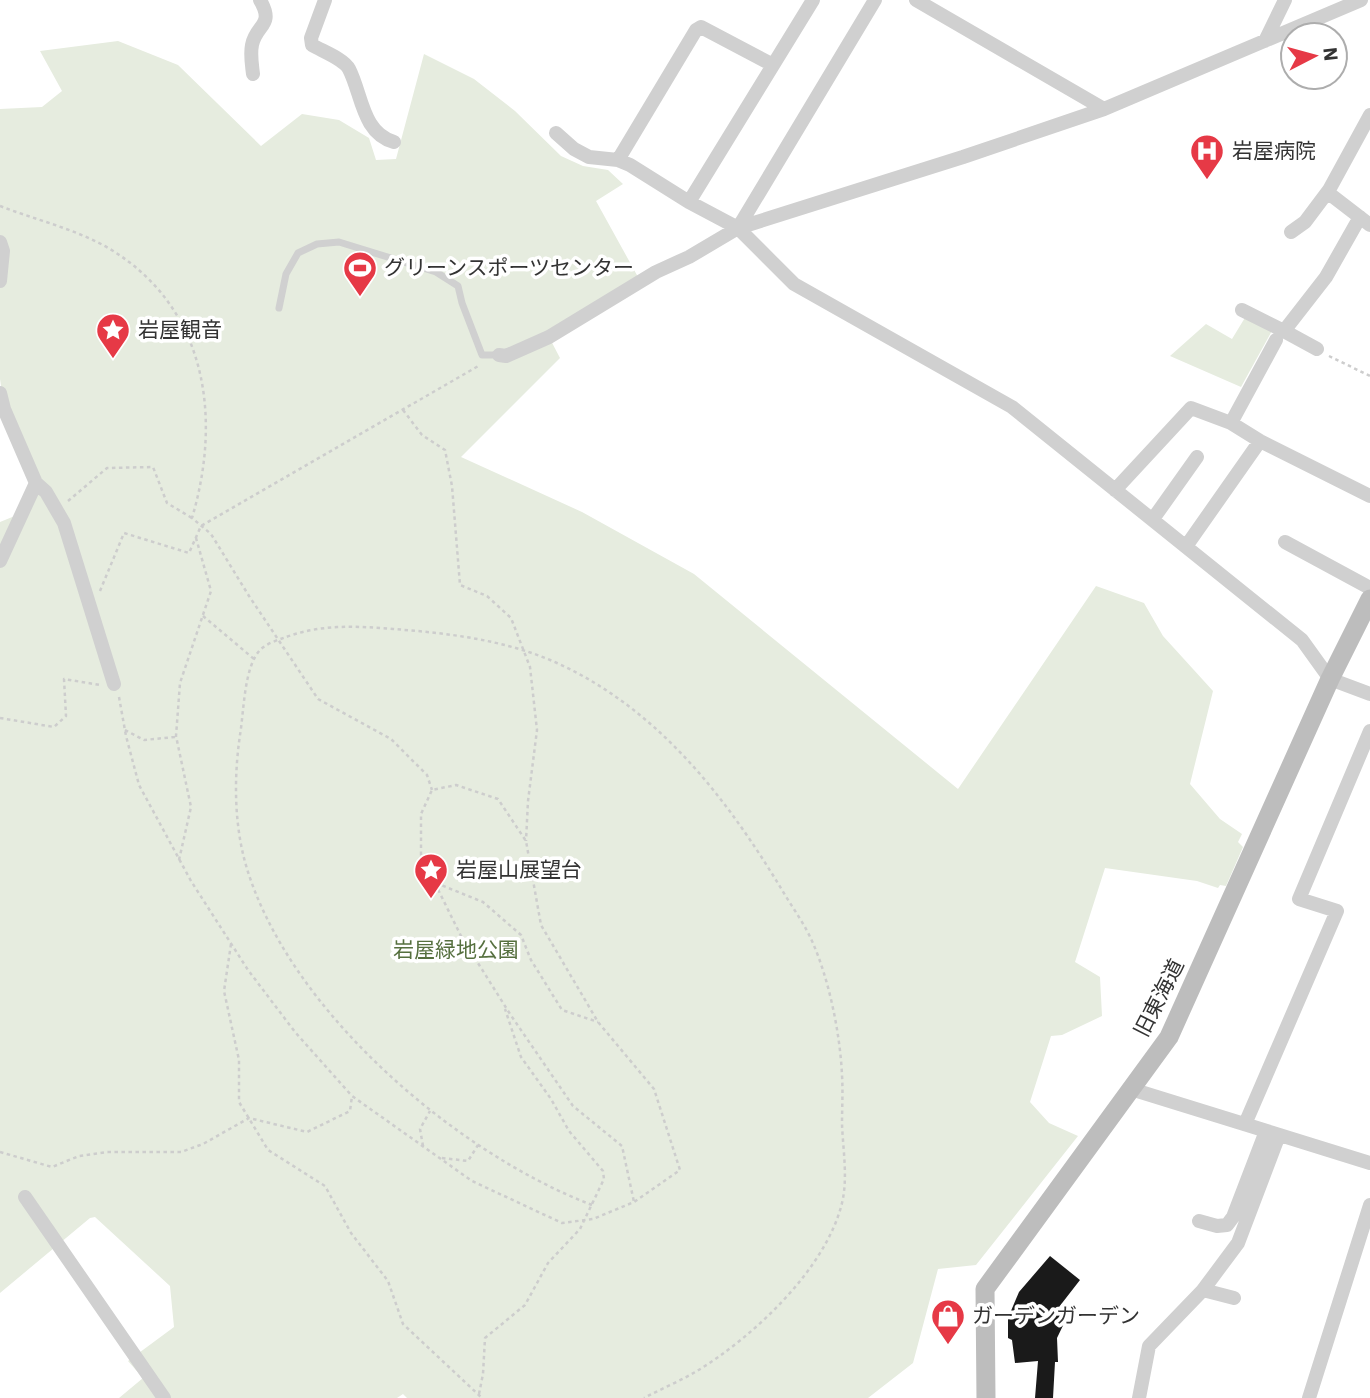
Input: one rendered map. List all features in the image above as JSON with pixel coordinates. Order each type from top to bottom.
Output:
[{"type":"street","points":[[253,74],[252,43],[266,21],[267,12],[260,0]]},
{"type":"street","points":[[326,0],[311,38],[312,45],[348,66],[368,120],[383,139],[394,142]]},
{"type":"street","points":[[689,202],[813,0]]},
{"type":"street","points":[[738,228],[875,0]]},
{"type":"street","points":[[916,0],[1104,109]]},
{"type":"street","points":[[1265,41],[1285,0]]},
{"type":"street","points":[[499,355],[506,356],[549,337],[656,272],[690,257],[738,228],[1104,109],[1361,0]]},
{"type":"street","points":[[618,160],[696,30],[701,27],[773,65]]},
{"type":"street","points":[[1291,232],[1305,222],[1329,190],[1370,114]]},
{"type":"street","points":[[556,133],[574,149],[589,157],[618,160],[738,228],[794,284],[1012,407],[1302,640],[1330,678],[1370,694]]},
{"type":"street","points":[[1231,423],[1280,336],[1365,221],[1331,195],[1329,190]]},
{"type":"street","points":[[0,242],[0,281]]},
{"type":"street","points":[[1242,310],[1280,336],[1317,349]]},
{"type":"street","points":[[0,393],[4,409],[36,483],[55,506],[70,540],[114,684]]},
{"type":"street","points":[[1115,490],[1191,408],[1231,423],[1260,441],[1370,496]]},
{"type":"street","points":[[1187,545],[1260,441]]},
{"type":"street","points":[[1153,519],[1197,457]]},
{"type":"street","points":[[0,561],[36,483]]},
{"type":"street","points":[[1285,541],[1370,588]]},
{"type":"street","name":"旧東海道","points":[[986,1398],[985,1289],[1169,1037],[1330,678],[1370,599]]},
{"type":"street","points":[[1245,1124],[1337,911],[1299,899],[1370,730]]},
{"type":"street","points":[[1131,1088],[1370,1163]]},
{"type":"street","points":[[1199,1221],[1217,1226],[1227,1225],[1273,1133]]},
{"type":"street","points":[[1139,1398],[1149,1346],[1203,1290],[1238,1243],[1273,1133]]},
{"type":"street","points":[[25,1197],[164,1398]]},
{"type":"street","points":[[1308,1398],[1370,1205]]},
{"type":"street","points":[[1203,1290],[1234,1297]]},
{"type":"lane","points":[[279,308],[286,274],[298,253],[317,244],[339,242],[436,272],[458,286],[482,355],[499,355]]},
{"type":"path","points":[[0,206],[70,230],[110,249],[148,279],[168,300],[186,328],[194,348],[205,401],[203,479],[192,518]]},
{"type":"path","points":[[1317,349],[1370,376]]},
{"type":"path","points":[[81,579],[99,596],[124,533],[189,553],[201,526],[499,355]]},
{"type":"path","points":[[0,718],[54,727],[66,716],[64,679],[95,685],[114,684],[122,706],[125,730],[139,785],[179,860],[248,970],[295,1032],[352,1096],[472,1181],[562,1223],[593,1219],[634,1202],[680,1170],[654,1089],[598,1022],[541,925],[526,841],[537,730],[530,667],[511,618],[487,596],[460,585],[452,486],[445,450],[422,435],[403,410]]},
{"type":"path","points":[[55,506],[70,500],[107,468],[152,467],[167,503],[192,518],[211,534],[318,699],[391,739],[427,775],[432,789],[421,814],[421,855],[461,936],[573,1106],[622,1146],[634,1202]]},
{"type":"path","points":[[179,860],[191,807],[176,737],[180,683],[211,591],[196,538]]},
{"type":"path","points":[[203,616],[254,659]]},
{"type":"path","points":[[592,1205],[563,1194],[478,1145],[388,1077],[317,998],[265,916],[240,839],[235,772],[251,664],[263,646],[306,630],[349,625],[443,633],[524,651],[555,662],[591,681],[649,722],[706,778],[756,846],[812,941],[832,1004],[842,1071],[845,1188],[841,1207],[825,1246],[757,1326],[695,1372],[644,1398]]},
{"type":"path","points":[[125,730],[144,740],[176,737]]},
{"type":"path","points":[[432,789],[456,785],[498,799],[526,841]]},
{"type":"path","points":[[435,883],[483,902],[521,935],[531,960],[562,1010],[598,1022]]},
{"type":"path","points":[[231,940],[225,991],[239,1060],[239,1102],[268,1150],[324,1186],[351,1233],[388,1281],[403,1324],[482,1398]]},
{"type":"path","points":[[479,1394],[485,1338],[525,1306],[548,1263],[580,1229],[604,1179],[603,1171],[569,1131],[551,1099],[521,1057],[503,1003]]},
{"type":"path","points":[[351,1113],[352,1096]]},
{"type":"path","points":[[0,1152],[52,1167],[79,1156],[107,1152],[181,1152],[203,1144],[249,1118],[307,1132],[350,1111],[352,1096]]},
{"type":"path","points":[[423,1146],[420,1129],[431,1109]]},
{"type":"path","points":[[439,1157],[468,1161],[478,1145]]},
{"type":"green space","name":"岩屋緑地公園","points":[[118,41],[178,65],[261,146],[302,114],[339,120],[369,138],[376,160],[396,159],[424,54],[474,79],[515,111],[561,156],[583,166],[608,170],[623,184],[596,201],[638,277],[549,337],[560,358],[461,457],[582,512],[694,574],[958,789],[1096,586],[1144,603],[1163,636],[1213,691],[1190,784],[1220,819],[1242,834],[1238,842],[1243,847],[1226,886],[1220,885],[1218,888],[1197,881],[1105,868],[1075,962],[1100,977],[1102,1016],[1062,1035],[1051,1036],[1030,1102],[1049,1123],[1078,1136],[976,1265],[938,1269],[913,1363],[868,1398],[407,1398],[403,1394],[397,1398],[119,1398],[143,1378],[128,1361],[174,1327],[170,1286],[95,1217],[90,1218],[0,1293],[0,522],[22,513],[36,483],[2,393],[0,379],[0,109],[42,107],[62,91],[40,51]]},
{"type":"green space","points":[[1246,316],[1273,329],[1241,387],[1170,356],[1206,324],[1232,339]]},
{"type":"building","points":[[1050,1256],[1080,1280],[1059,1307],[1069,1313],[1057,1338],[1058,1362],[1055,1362],[1053,1398],[1035,1398],[1038,1361],[1015,1363],[1012,1340],[1008,1338],[1008,1318],[1019,1292]]},
{"type":"place","name":"岩屋病院","points":[[1207,181]]},
{"type":"place","name":"グリーンスポーツセンター","points":[[360,298]]},
{"type":"place","name":"岩屋観音","points":[[113,360]]},
{"type":"place","name":"岩屋山展望台","points":[[431,900]]},
{"type":"place","name":"ガーデンガーデン","points":[[948,1346]]}]
